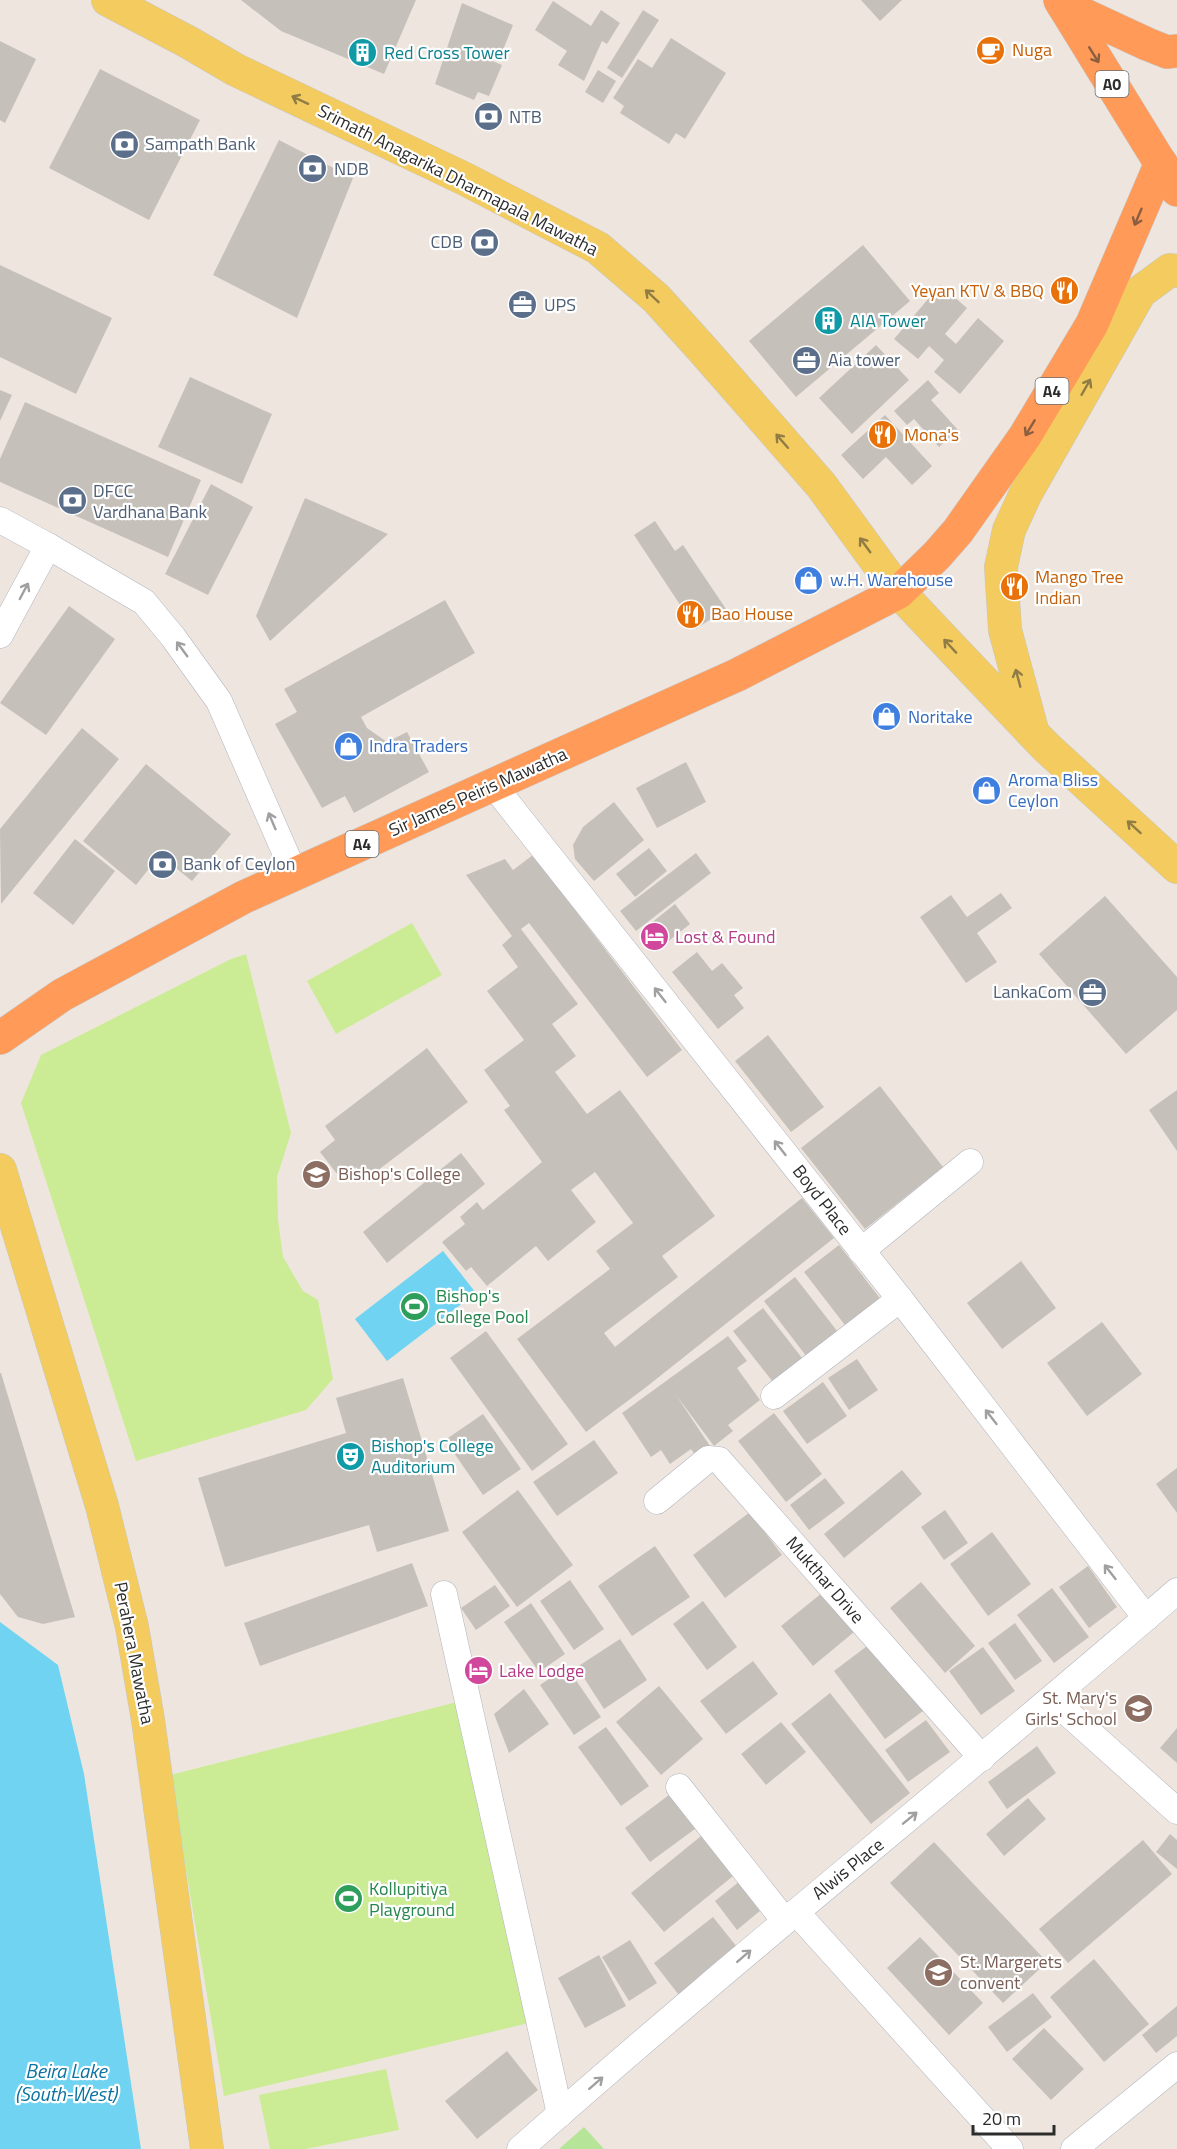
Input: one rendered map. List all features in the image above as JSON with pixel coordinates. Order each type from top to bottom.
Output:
[{"type":"highway","points":[[1062,3],[1147,44],[1167,52],[1177,51]]},
{"type":"highway","name":"A0","points":[[1062,3],[1169,177]]},
{"type":"highway","name":"A4","points":[[899,592],[958,531],[1031,426],[1092,324],[1169,177]]},
{"type":"highway","name":"Sir James Peiris Mawatha","points":[[0,1038],[62,994],[244,897],[737,675],[899,592]]},
{"type":"main road","name":"Srimath Anagarika Dharmapala Mawatha","points":[[108,0],[236,70],[465,179],[598,248],[656,298],[703,350],[821,485],[899,592],[1033,735],[1177,867]]},
{"type":"main road","points":[[158,0],[188,42]]},
{"type":"main road","points":[[1033,735],[1005,630],[1001,567],[1009,530],[1026,493],[1140,291],[1170,270],[1177,271]]},
{"type":"main road","name":"Perahera Mawatha","points":[[0,1170],[102,1506],[132,1627],[148,1720],[207,2149]]},
{"type":"street","points":[[0,520],[144,602],[173,637],[219,701],[295,875]]},
{"type":"street","points":[[0,635],[48,546]]},
{"type":"street","name":"Boyd Place","points":[[494,786],[900,1299],[1146,1618]]},
{"type":"street","points":[[861,1251],[970,1162]]},
{"type":"street","points":[[774,1395],[900,1299]]},
{"type":"street","name":"Mukthar Drive","points":[[657,1501],[708,1459],[719,1460],[982,1758]]},
{"type":"street","name":"Alwis Place","points":[[520,2149],[790,1916],[982,1758],[1177,1591]]},
{"type":"street","points":[[444,1594],[560,2114]]},
{"type":"street","points":[[1052,1699],[1177,1811]]},
{"type":"street","points":[[679,1787],[790,1916],[1010,2149]]},
{"type":"street","points":[[1074,2149],[1177,2065]]},
{"type":"green space","points":[[412,923],[442,975],[336,1034],[307,981]]},
{"type":"green space","points":[[246,954],[291,1133],[277,1177],[278,1220],[283,1257],[303,1291],[318,1300],[333,1379],[306,1410],[136,1461],[21,1103],[41,1055],[231,959]]},
{"type":"green space","name":"Kollupitiya Playground","points":[[461,1701],[533,2022],[224,2096],[170,1775]]},
{"type":"green space","points":[[386,2069],[399,2130],[306,2149],[270,2149],[259,2095]]},
{"type":"green space","points":[[584,2127],[604,2149],[559,2149]]},
{"type":"water","name":"Bishop's College Pool","points":[[443,1251],[476,1293],[387,1361],[355,1319]]},
{"type":"water","name":"Beira Lake (South-West)","points":[[0,1622],[58,1665],[84,1774],[141,2149],[0,2149]]},
{"type":"building","name":"Red Cross Tower","points":[[241,0],[416,0],[384,74],[281,31]]},
{"type":"building","points":[[861,0],[902,0],[880,21]]},
{"type":"building","points":[[553,1],[591,26],[601,10],[620,23],[607,44],[602,41],[584,81],[558,65],[567,51],[535,30]]},
{"type":"building","points":[[462,3],[513,25],[501,55],[490,60],[502,65],[489,96],[478,92],[474,100],[435,84]]},
{"type":"building","points":[[643,10],[659,20],[622,78],[607,68]]},
{"type":"building","points":[[671,38],[726,73],[685,139],[676,133],[669,144],[620,113],[624,106],[613,98],[638,59],[652,68]]},
{"type":"building","points":[[0,41],[36,59],[5,123],[0,120]]},
{"type":"building","name":"Sampath Bank","points":[[100,69],[200,120],[149,220],[49,168]]},
{"type":"building","points":[[598,70],[616,81],[603,103],[585,92]]},
{"type":"building","points":[[279,140],[353,178],[297,318],[213,275]]},
{"type":"building","name":"AIA Tower","points":[[863,245],[910,301],[796,397],[749,341]]},
{"type":"building","points":[[0,265],[112,318],[76,394],[0,357]]},
{"type":"building","points":[[940,285],[967,308],[945,334],[956,344],[978,318],[1004,341],[960,394],[934,372],[944,360],[929,346],[918,359],[894,339]]},
{"type":"building","points":[[876,345],[909,380],[852,434],[819,398]]},
{"type":"building","points":[[190,377],[272,414],[242,484],[158,447]]},
{"type":"building","points":[[928,380],[939,393],[931,400],[958,430],[939,447],[914,419],[907,425],[894,411]]},
{"type":"building","points":[[0,390],[12,395],[0,421]]},
{"type":"building","points":[[25,402],[201,480],[168,557],[0,482],[0,459]]},
{"type":"building","name":"Mona's","points":[[885,415],[932,466],[912,485],[886,457],[863,479],[841,455]]},
{"type":"building","points":[[211,484],[253,507],[208,595],[165,574]]},
{"type":"building","points":[[305,498],[388,534],[270,641],[256,616]]},
{"type":"building","points":[[655,521],[675,551],[683,545],[726,609],[696,629],[634,535]]},
{"type":"building","points":[[445,600],[475,653],[361,717],[367,728],[387,742],[407,732],[429,772],[354,813],[345,796],[322,808],[275,724],[297,712],[284,689]]},
{"type":"building","points":[[69,606],[115,639],[46,735],[0,703]]},
{"type":"building","points":[[82,728],[119,759],[1,904],[0,829]]},
{"type":"building","points":[[686,762],[706,802],[657,828],[636,788]]},
{"type":"building","points":[[146,764],[231,834],[192,881],[160,855],[136,885],[83,841]]},
{"type":"building","points":[[614,802],[644,840],[594,881],[575,859],[573,845],[583,827]]},
{"type":"building","points":[[75,839],[115,871],[73,925],[33,893]]},
{"type":"building","points":[[649,848],[667,871],[635,897],[616,874]]},
{"type":"building","points":[[696,853],[711,873],[636,931],[620,911]]},
{"type":"building","points":[[533,855],[682,1050],[647,1077],[529,923],[521,929],[578,1004],[552,1024],[576,1056],[555,1072],[587,1114],[620,1090],[715,1216],[662,1256],[678,1277],[604,1333],[615,1347],[802,1198],[834,1238],[586,1432],[517,1339],[610,1269],[596,1251],[633,1223],[595,1172],[571,1190],[596,1222],[548,1261],[536,1246],[487,1286],[471,1267],[466,1271],[442,1242],[465,1224],[460,1217],[477,1202],[483,1210],[542,1162],[504,1110],[510,1106],[484,1070],[524,1040],[487,991],[518,967],[502,945],[512,936],[466,875],[505,859],[513,870]]},
{"type":"building","points":[[1001,893],[1012,908],[977,933],[997,962],[966,983],[920,917],[951,895],[967,917]]},
{"type":"building","points":[[1105,896],[1177,977],[1177,1010],[1126,1054],[1039,954]]},
{"type":"building","points":[[675,904],[690,924],[656,951],[640,932]]},
{"type":"building","points":[[697,952],[712,971],[722,963],[743,988],[734,995],[744,1008],[718,1029],[672,972]]},
{"type":"building","points":[[768,1035],[824,1107],[791,1132],[735,1061]]},
{"type":"building","points":[[427,1048],[468,1102],[365,1180],[356,1167],[341,1179],[320,1152],[335,1140],[325,1126]]},
{"type":"building","points":[[880,1086],[943,1167],[865,1229],[801,1148]]},
{"type":"building","points":[[1177,1090],[1177,1151],[1149,1110]]},
{"type":"building","points":[[461,1153],[485,1184],[387,1263],[363,1232]]},
{"type":"building","points":[[839,1245],[882,1301],[848,1329],[804,1272]]},
{"type":"building","points":[[1021,1261],[1056,1308],[1002,1349],[967,1303]]},
{"type":"building","points":[[795,1277],[841,1336],[810,1361],[764,1301]]},
{"type":"building","points":[[763,1308],[806,1363],[776,1386],[733,1331]]},
{"type":"building","points":[[1102,1322],[1142,1374],[1087,1416],[1047,1363]]},
{"type":"building","points":[[486,1331],[568,1444],[532,1471],[450,1358]]},
{"type":"building","points":[[728,1336],[747,1361],[737,1368],[760,1400],[728,1425],[733,1431],[714,1446],[676,1395],[710,1446],[696,1456],[691,1449],[670,1464],[661,1450],[651,1457],[622,1413]]},
{"type":"building","points":[[857,1359],[878,1390],[849,1410],[828,1378]]},
{"type":"building","points":[[0,1373],[75,1617],[43,1624],[18,1617],[0,1594]]},
{"type":"building","name":"Bishop's College Auditorium","points":[[403,1378],[449,1531],[377,1552],[369,1525],[225,1567],[198,1478],[346,1433],[336,1398]]},
{"type":"building","points":[[823,1382],[847,1416],[807,1444],[783,1411]]},
{"type":"building","points":[[774,1413],[822,1474],[786,1502],[738,1441]]},
{"type":"building","points":[[483,1414],[521,1469],[483,1495],[445,1440]]},
{"type":"building","points":[[594,1440],[618,1473],[557,1516],[533,1482]]},
{"type":"building","points":[[1177,1468],[1177,1513],[1156,1484]]},
{"type":"building","points":[[902,1470],[922,1494],[844,1558],[824,1534]]},
{"type":"building","points":[[825,1478],[845,1503],[809,1530],[790,1505]]},
{"type":"building","points":[[518,1490],[573,1565],[517,1607],[462,1532]]},
{"type":"building","points":[[945,1510],[968,1543],[944,1560],[921,1527]]},
{"type":"building","points":[[750,1512],[782,1555],[725,1598],[693,1555]]},
{"type":"building","points":[[992,1532],[1031,1584],[988,1616],[950,1564]]},
{"type":"building","points":[[655,1546],[690,1597],[632,1636],[598,1586]]},
{"type":"building","points":[[412,1563],[428,1606],[260,1666],[244,1623]]},
{"type":"building","points":[[1088,1566],[1117,1607],[1089,1628],[1059,1587]]},
{"type":"building","points":[[570,1580],[604,1629],[574,1650],[540,1601]]},
{"type":"building","points":[[921,1582],[975,1646],[945,1673],[890,1608]]},
{"type":"building","points":[[495,1585],[510,1606],[476,1630],[461,1608]]},
{"type":"building","points":[[1052,1588],[1089,1637],[1054,1663],[1017,1615]]},
{"type":"building","points":[[822,1593],[854,1632],[813,1666],[781,1626]]},
{"type":"building","points":[[703,1601],[737,1647],[707,1670],[673,1624]]},
{"type":"building","points":[[531,1603],[565,1654],[539,1672],[504,1622]]},
{"type":"building","points":[[1015,1623],[1042,1661],[1015,1680],[988,1643]]},
{"type":"building","points":[[620,1639],[647,1680],[604,1709],[577,1667]]},
{"type":"building","points":[[871,1643],[923,1711],[885,1739],[834,1671]]},
{"type":"building","points":[[983,1647],[1015,1691],[981,1715],[949,1671]]},
{"type":"building","points":[[753,1661],[778,1694],[726,1734],[700,1701]]},
{"type":"building","points":[[567,1667],[601,1717],[574,1735],[540,1685]]},
{"type":"building","points":[[659,1686],[703,1739],[661,1775],[616,1722]]},
{"type":"building","points":[[524,1689],[549,1724],[509,1753],[494,1714]]},
{"type":"building","points":[[830,1693],[910,1793],[871,1824],[791,1724]]},
{"type":"building","points":[[926,1720],[950,1752],[908,1782],[885,1750]]},
{"type":"building","points":[[781,1722],[806,1752],[766,1785],[741,1754]]},
{"type":"building","points":[[606,1727],[649,1786],[621,1806],[578,1747]]},
{"type":"building","points":[[1177,1728],[1177,1763],[1160,1748]]},
{"type":"building","points":[[1037,1746],[1056,1773],[1007,1809],[988,1782]]},
{"type":"building","points":[[673,1792],[699,1826],[650,1862],[625,1828]]},
{"type":"building","points":[[1028,1798],[1046,1819],[1004,1856],[986,1834]]},
{"type":"building","points":[[706,1832],[738,1872],[664,1932],[631,1893]]},
{"type":"building","points":[[1170,1834],[1177,1840],[1177,1869],[1156,1852]]},
{"type":"building","points":[[1143,1840],[1172,1874],[1068,1963],[1039,1929]]},
{"type":"building","points":[[934,1842],[1047,1962],[1003,2003],[890,1883]]},
{"type":"building","points":[[745,1877],[767,1905],[737,1930],[715,1901]]},
{"type":"building","points":[[713,1917],[741,1952],[682,1999],[654,1963]]},
{"type":"building","points":[[920,1937],[983,2003],[949,2035],[887,1968]]},
{"type":"building","points":[[630,1940],[657,1983],[629,2001],[602,1957]]},
{"type":"building","points":[[599,1955],[626,2006],[585,2028],[558,1978]]},
{"type":"building","points":[[1094,1959],[1149,2024],[1104,2062],[1050,1997]]},
{"type":"building","points":[[1033,1993],[1052,2017],[1007,2052],[988,2027]]},
{"type":"building","points":[[1177,2006],[1177,2036],[1156,2053],[1142,2035]]},
{"type":"building","points":[[1044,2028],[1084,2069],[1051,2100],[1012,2059]]},
{"type":"building","points":[[507,2051],[538,2090],[477,2139],[445,2101]]},
{"type":"place","name":"Nuga","points":[[991,50]]},
{"type":"place","name":"Red Cross Tower","points":[[363,53]]},
{"type":"place","name":"NTB","points":[[488,117]]},
{"type":"place","name":"Sampath Bank","points":[[124,144]]},
{"type":"place","name":"NDB","points":[[313,169]]},
{"type":"place","name":"CDB","points":[[484,242]]},
{"type":"place","name":"Yeyan KTV & BBQ","points":[[1065,291]]},
{"type":"place","name":"UPS","points":[[523,305]]},
{"type":"place","name":"AIA Tower","points":[[829,321]]},
{"type":"place","name":"Aia tower","points":[[807,360]]},
{"type":"place","name":"Mona's","points":[[883,435]]},
{"type":"place","name":"DFCC Vardhana Bank","points":[[72,501]]},
{"type":"place","name":"w.H. Warehouse","points":[[809,580]]},
{"type":"place","name":"Mango Tree Indian","points":[[1014,587]]},
{"type":"place","name":"Bao House","points":[[690,614]]},
{"type":"place","name":"Noritake","points":[[887,717]]},
{"type":"place","name":"Indra Traders","points":[[348,746]]},
{"type":"place","name":"Aroma Bliss Ceylon","points":[[987,790]]},
{"type":"place","name":"Bank of Ceylon","points":[[162,864]]},
{"type":"place","name":"Lost & Found","points":[[654,937]]},
{"type":"place","name":"LankaCom","points":[[1093,992]]},
{"type":"place","name":"Bishop's College","points":[[317,1174]]},
{"type":"place","name":"Bishop's College Pool","points":[[415,1306]]},
{"type":"place","name":"Bishop's College Auditorium","points":[[350,1456]]},
{"type":"place","name":"Lake Lodge","points":[[478,1671]]},
{"type":"place","name":"St. Mary's Girls' School","points":[[1138,1708]]},
{"type":"place","name":"Kollupitiya Playground","points":[[348,1899]]},
{"type":"place","name":"St. Margerets convent","points":[[939,1972]]}]
